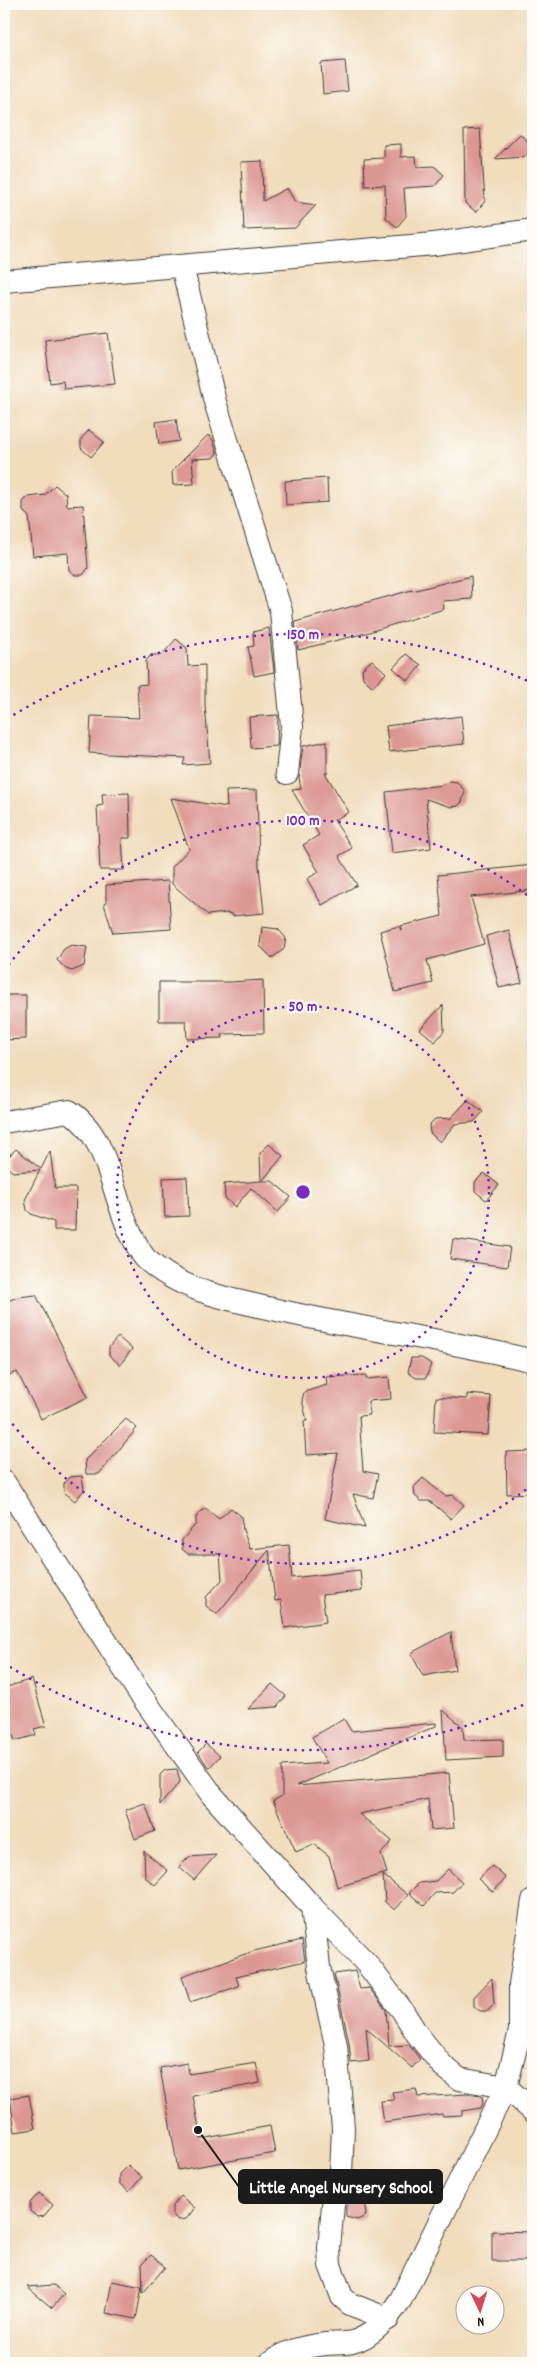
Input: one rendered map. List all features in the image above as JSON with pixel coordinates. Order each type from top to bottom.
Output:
[{"type":"street","points":[[4,281],[434,244],[533,230]]},
{"type":"street","points":[[182,266],[215,402],[281,611],[292,726],[287,773]]},
{"type":"street","points":[[4,1122],[69,1111],[82,1120],[91,1131],[101,1152],[124,1221],[144,1257],[164,1274],[185,1285],[214,1295],[347,1326],[456,1344],[533,1361]]},
{"type":"street","points":[[4,1482],[138,1691],[212,1795],[312,1908],[367,1964],[402,2010],[417,2034],[442,2065],[459,2079],[506,2087],[533,2111]]},
{"type":"street","points":[[270,2363],[282,2354],[305,2347],[353,2342],[388,2319],[401,2299],[506,2087],[520,2032],[520,1984],[533,1901]]},
{"type":"street","points":[[312,1908],[320,1967],[336,2045],[343,2128],[341,2174],[333,2204],[329,2248],[330,2265],[342,2297],[350,2304],[388,2319]]},
{"type":"building","points":[[345,61],[348,91],[323,94],[321,63]]},
{"type":"building","points":[[480,129],[485,201],[476,212],[465,203],[464,130]]},
{"type":"building","points":[[520,134],[533,146],[525,157],[495,159]]},
{"type":"building","points":[[401,144],[401,157],[416,156],[417,167],[434,166],[444,175],[435,186],[404,188],[406,216],[397,227],[386,218],[385,185],[365,186],[364,159],[384,158],[384,145]]},
{"type":"building","points":[[262,161],[263,201],[287,188],[295,202],[316,205],[295,228],[244,230],[241,162]]},
{"type":"building","points":[[108,333],[115,384],[64,389],[63,381],[50,383],[45,340]]},
{"type":"building","points":[[176,419],[179,441],[159,444],[156,422]]},
{"type":"building","points":[[89,430],[104,442],[91,457],[81,448],[81,439]]},
{"type":"building","points":[[208,435],[213,440],[217,453],[213,458],[192,459],[194,484],[173,485],[172,471]]},
{"type":"building","points":[[327,478],[328,502],[286,505],[285,481]]},
{"type":"building","points":[[55,485],[66,494],[67,506],[83,505],[88,568],[83,575],[75,575],[69,570],[68,553],[33,556],[29,517],[23,511],[23,502],[28,497],[45,495]]},
{"type":"building","points":[[471,576],[472,599],[443,601],[444,609],[366,633],[298,650],[295,622]]},
{"type":"building","points":[[269,628],[274,672],[254,676],[248,647],[254,646],[253,632]]},
{"type":"building","points":[[176,639],[187,648],[188,666],[205,665],[205,705],[210,763],[183,765],[185,758],[89,753],[91,716],[139,718],[137,685],[147,684],[146,661],[151,655],[162,655]]},
{"type":"building","points":[[406,654],[421,665],[408,681],[393,668]]},
{"type":"building","points":[[372,660],[386,673],[373,687],[363,678],[362,669]]},
{"type":"building","points":[[278,715],[277,746],[251,748],[249,717]]},
{"type":"building","points":[[461,716],[464,744],[389,752],[386,726]]},
{"type":"building","points":[[327,741],[327,773],[325,773],[349,812],[334,820],[352,848],[339,856],[357,885],[322,905],[307,879],[319,872],[303,845],[319,835],[292,790],[301,789],[299,778],[303,746]]},
{"type":"building","points":[[450,781],[457,782],[465,791],[462,802],[458,806],[451,807],[426,799],[431,848],[392,853],[386,792],[442,785]]},
{"type":"building","points":[[257,790],[259,866],[264,913],[232,916],[232,914],[226,913],[208,915],[172,884],[172,867],[189,849],[171,798],[227,807],[226,791]]},
{"type":"building","points":[[129,793],[130,838],[122,838],[124,870],[100,870],[97,806],[103,805],[102,794]]},
{"type":"building","points":[[533,865],[533,890],[471,897],[484,944],[427,960],[433,983],[395,992],[380,931],[399,926],[401,930],[401,926],[442,916],[438,875]]},
{"type":"building","points":[[168,881],[171,929],[113,933],[104,904],[106,903],[106,885]]},
{"type":"building","points":[[262,927],[278,929],[286,938],[284,949],[272,958],[260,946]]},
{"type":"building","points":[[509,930],[522,983],[499,988],[486,936]]},
{"type":"building","points":[[71,945],[87,947],[84,966],[72,971],[66,969],[57,960],[64,949]]},
{"type":"building","points":[[263,980],[264,1033],[222,1034],[223,1038],[187,1039],[186,1021],[159,1021],[159,982]]},
{"type":"building","points":[[4,995],[26,995],[26,1039],[4,1040]]},
{"type":"building","points":[[443,1005],[444,1031],[435,1042],[420,1029]]},
{"type":"building","points":[[468,1100],[483,1112],[474,1122],[455,1124],[440,1142],[430,1133],[429,1125],[435,1119],[451,1118]]},
{"type":"building","points":[[269,1144],[283,1156],[262,1181],[272,1181],[291,1197],[278,1212],[251,1188],[235,1207],[225,1198],[224,1184],[261,1181],[260,1153]]},
{"type":"building","points":[[16,1149],[41,1169],[50,1151],[55,1188],[76,1188],[75,1230],[54,1230],[54,1222],[31,1214],[27,1210],[25,1200],[40,1170],[13,1172],[7,1167],[7,1158]]},
{"type":"building","points":[[484,1173],[499,1185],[486,1200],[475,1191],[475,1182]]},
{"type":"building","points":[[187,1177],[189,1216],[165,1217],[163,1178]]},
{"type":"building","points":[[453,1239],[510,1247],[507,1267],[450,1259]]},
{"type":"building","points":[[36,1295],[88,1397],[41,1419],[17,1372],[4,1377],[4,1302],[18,1297]]},
{"type":"building","points":[[118,1337],[132,1349],[120,1365],[109,1355],[109,1347]]},
{"type":"building","points":[[411,1358],[422,1358],[431,1364],[426,1378],[416,1378],[408,1372]]},
{"type":"building","points":[[366,1375],[366,1379],[389,1377],[391,1399],[368,1401],[369,1415],[359,1416],[363,1471],[378,1474],[373,1498],[353,1494],[365,1528],[325,1519],[338,1453],[306,1455],[304,1421],[307,1421],[302,1400],[304,1392],[327,1385],[326,1377]]},
{"type":"building","points":[[467,1394],[491,1396],[488,1435],[434,1432],[436,1397],[467,1399]]},
{"type":"building","points":[[126,1419],[137,1428],[99,1474],[86,1474],[85,1460]]},
{"type":"building","points":[[533,1451],[533,1493],[507,1494],[506,1452]]},
{"type":"building","points":[[82,1476],[84,1490],[75,1501],[64,1492],[64,1483],[69,1477]]},
{"type":"building","points":[[423,1478],[445,1496],[453,1495],[464,1505],[451,1519],[430,1501],[421,1501],[415,1496],[414,1487]]},
{"type":"building","points":[[205,1508],[219,1519],[231,1508],[241,1516],[243,1530],[250,1549],[289,1545],[292,1578],[360,1570],[362,1591],[322,1595],[326,1622],[285,1628],[281,1600],[275,1601],[269,1550],[217,1614],[206,1606],[206,1597],[222,1580],[220,1554],[188,1554],[182,1549],[182,1540],[196,1524],[196,1517]]},
{"type":"building","points":[[451,1632],[455,1670],[423,1676],[411,1653]]},
{"type":"building","points":[[32,1679],[46,1726],[34,1729],[36,1735],[15,1741],[13,1735],[4,1738],[4,1688]]},
{"type":"building","points":[[272,1684],[286,1696],[277,1707],[248,1709]]},
{"type":"building","points":[[443,1710],[463,1727],[464,1740],[503,1739],[503,1757],[446,1760]]},
{"type":"building","points":[[344,1719],[351,1731],[436,1723],[436,1726],[296,1786],[449,1773],[454,1828],[431,1830],[428,1799],[359,1814],[392,1841],[381,1854],[387,1873],[337,1887],[329,1856],[314,1844],[296,1852],[273,1801],[282,1796],[282,1766],[327,1763],[312,1737]]},
{"type":"building","points":[[206,1744],[220,1756],[210,1767],[208,1767],[198,1752]]},
{"type":"building","points":[[177,1769],[180,1782],[160,1805],[160,1775],[165,1770]]},
{"type":"building","points":[[145,1803],[155,1831],[135,1839],[125,1810]]},
{"type":"building","points":[[144,1851],[168,1871],[155,1885],[145,1877]]},
{"type":"building","points":[[216,1855],[194,1880],[179,1867],[189,1857]]},
{"type":"building","points":[[492,1866],[506,1878],[493,1892],[478,1879]]},
{"type":"building","points":[[448,1869],[462,1882],[453,1892],[435,1893],[424,1906],[409,1893],[419,1883],[436,1881]]},
{"type":"building","points":[[383,1875],[408,1895],[395,1910],[385,1902]]},
{"type":"building","points":[[302,1940],[305,1961],[236,1977],[239,1986],[190,2002],[182,1976],[254,1951]]},
{"type":"building","points":[[355,1971],[360,1989],[369,1988],[386,2010],[389,2046],[409,2045],[420,2059],[412,2068],[366,2028],[369,2061],[351,2063],[349,2042],[334,1974]]},
{"type":"building","points":[[492,1978],[494,2004],[488,2011],[480,2011],[474,2006],[474,1997]]},
{"type":"building","points":[[187,2063],[189,2074],[256,2063],[260,2083],[193,2096],[201,2139],[270,2126],[275,2153],[178,2170],[160,2068]]},
{"type":"building","points":[[416,2089],[418,2097],[467,2094],[482,2096],[483,2103],[481,2108],[462,2111],[462,2115],[443,2116],[442,2114],[384,2122],[381,2101],[394,2100],[392,2092]]},
{"type":"building","points":[[29,2095],[35,2129],[15,2132],[10,2098]]},
{"type":"building","points":[[128,2165],[142,2177],[129,2192],[119,2183],[119,2174]]},
{"type":"building","points":[[39,2193],[53,2205],[44,2216],[37,2217],[30,2211],[30,2203]]},
{"type":"building","points":[[181,2196],[195,2208],[186,2219],[178,2220],[172,2214],[172,2206]]},
{"type":"building","points":[[351,2199],[361,2201],[365,2206],[366,2216],[357,2220],[346,2217],[346,2207]]},
{"type":"building","points":[[492,2231],[533,2232],[533,2261],[492,2261]]},
{"type":"building","points":[[151,2255],[165,2267],[143,2293],[142,2264]]},
{"type":"building","points":[[112,2281],[142,2287],[136,2319],[106,2313]]},
{"type":"building","points":[[54,2285],[64,2294],[52,2308],[27,2287]]},
{"type":"place","name":"Little Angel Nursery School","points":[[198,2130]]}]
